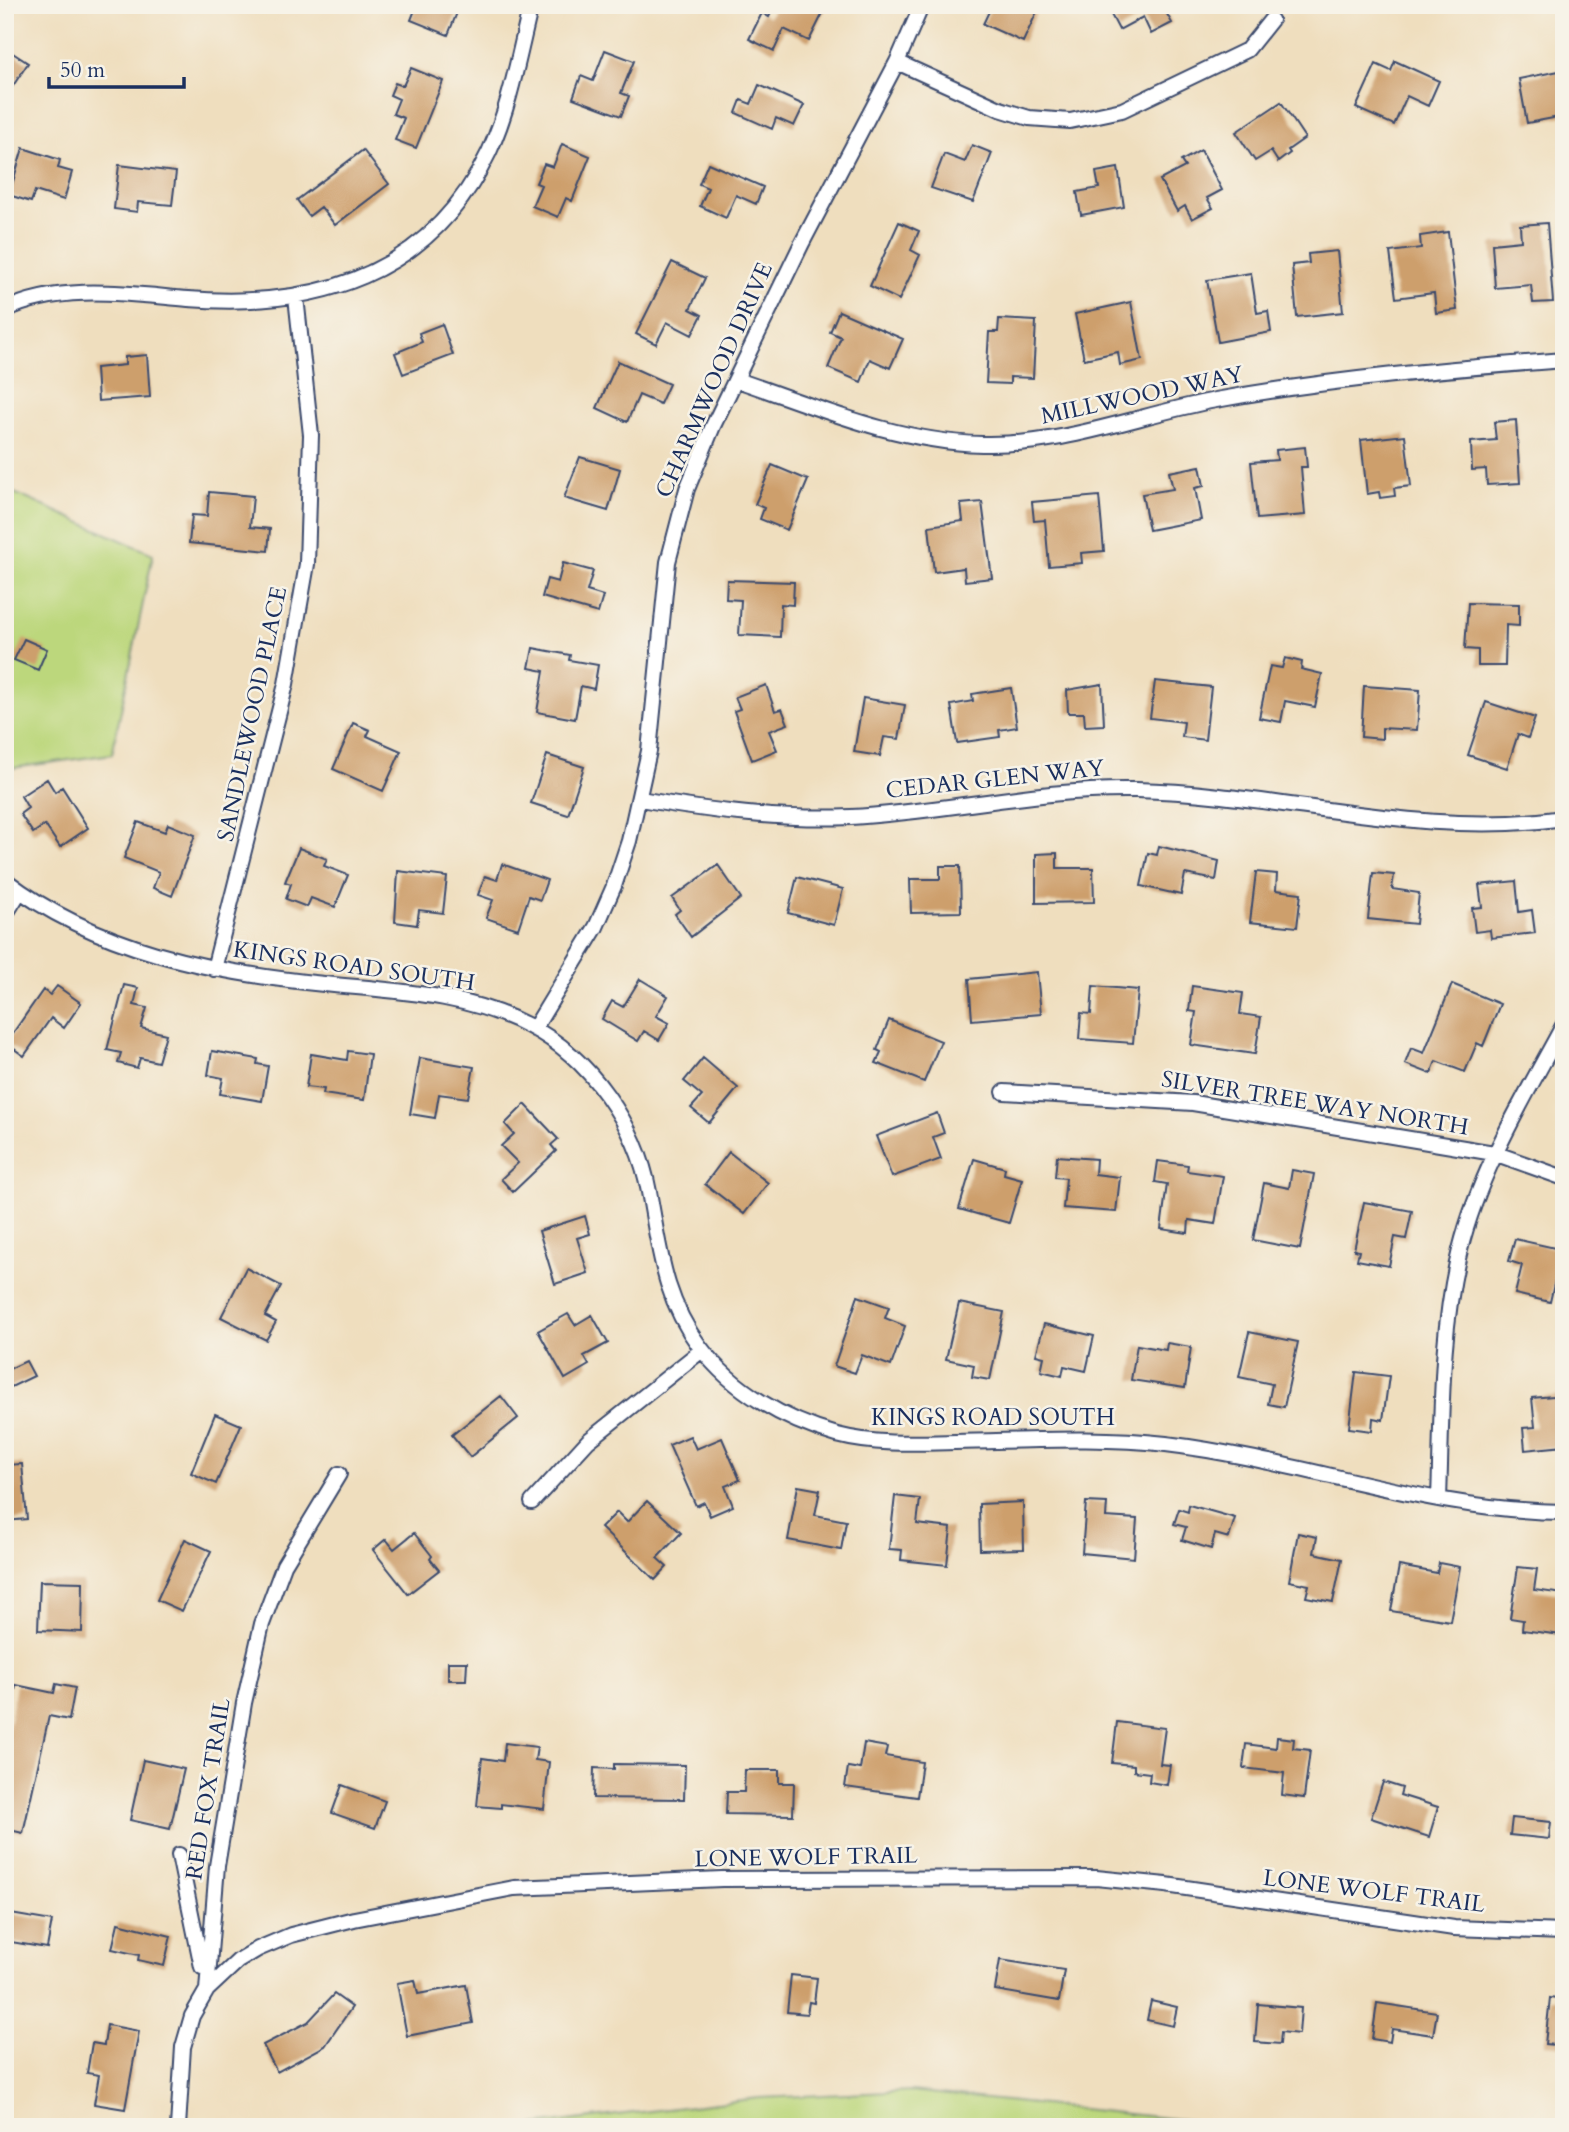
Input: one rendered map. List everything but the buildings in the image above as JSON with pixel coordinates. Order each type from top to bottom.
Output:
[{"type":"street","points":[[6,308],[42,298],[77,293],[215,301],[272,301],[363,278],[397,259],[436,227],[461,199],[490,150],[502,118],[531,5]]},
{"type":"street","name":"CHARMWOOD DRIVE","points":[[534,1029],[596,927],[614,886],[640,799],[649,751],[673,532],[713,426],[802,243],[897,62],[922,5]]},
{"type":"street","points":[[897,62],[1000,109],[1029,118],[1070,121],[1122,110],[1247,50],[1272,20]]},
{"type":"street","name":"SANDLEWOOD PLACE","points":[[214,969],[286,684],[307,564],[311,435],[296,297]]},
{"type":"street","name":"MILLWOOD WAY","points":[[737,380],[856,423],[936,440],[983,444],[1055,440],[1202,403],[1284,387],[1564,362]]},
{"type":"street","name":"CEDAR GLEN WAY","points":[[640,799],[730,813],[820,818],[896,812],[1053,791],[1159,790],[1390,818],[1489,823],[1564,818]]},
{"type":"street","name":"KINGS ROAD SOUTH","points":[[5,880],[19,891],[107,937],[151,953],[267,979],[461,1001],[498,1012],[534,1029],[592,1078],[626,1126],[649,1188],[657,1247],[667,1284],[679,1312],[702,1350],[747,1393],[811,1427],[843,1437],[907,1443],[1111,1440],[1165,1444],[1221,1452],[1439,1499],[1502,1509],[1564,1513]]},
{"type":"street","points":[[5,915],[19,891]]},
{"type":"street","points":[[1439,1499],[1449,1303],[1463,1238],[1494,1153],[1564,1024]]},
{"type":"street","name":"SILVER TREE WAY NORTH","points":[[1004,1093],[1193,1103],[1494,1153],[1564,1178]]},
{"type":"street","points":[[532,1503],[589,1441],[702,1350]]},
{"type":"street","name":"RED FOX TRAIL","points":[[178,2127],[183,2047],[192,2015],[206,1990],[217,1866],[244,1703],[262,1624],[284,1565],[339,1474]]},
{"type":"street","points":[[180,1855],[206,1990]]},
{"type":"street","name":"LONE WOLF TRAIL","points":[[206,1990],[238,1961],[258,1949],[291,1935],[355,1919],[514,1888],[722,1878],[1096,1878],[1166,1885],[1454,1928],[1564,1932]]},
{"type":"green space","points":[[5,489],[153,554],[112,754],[5,769]]},
{"type":"green space","points":[[911,2091],[1251,2127],[517,2127],[759,2098]]}]
